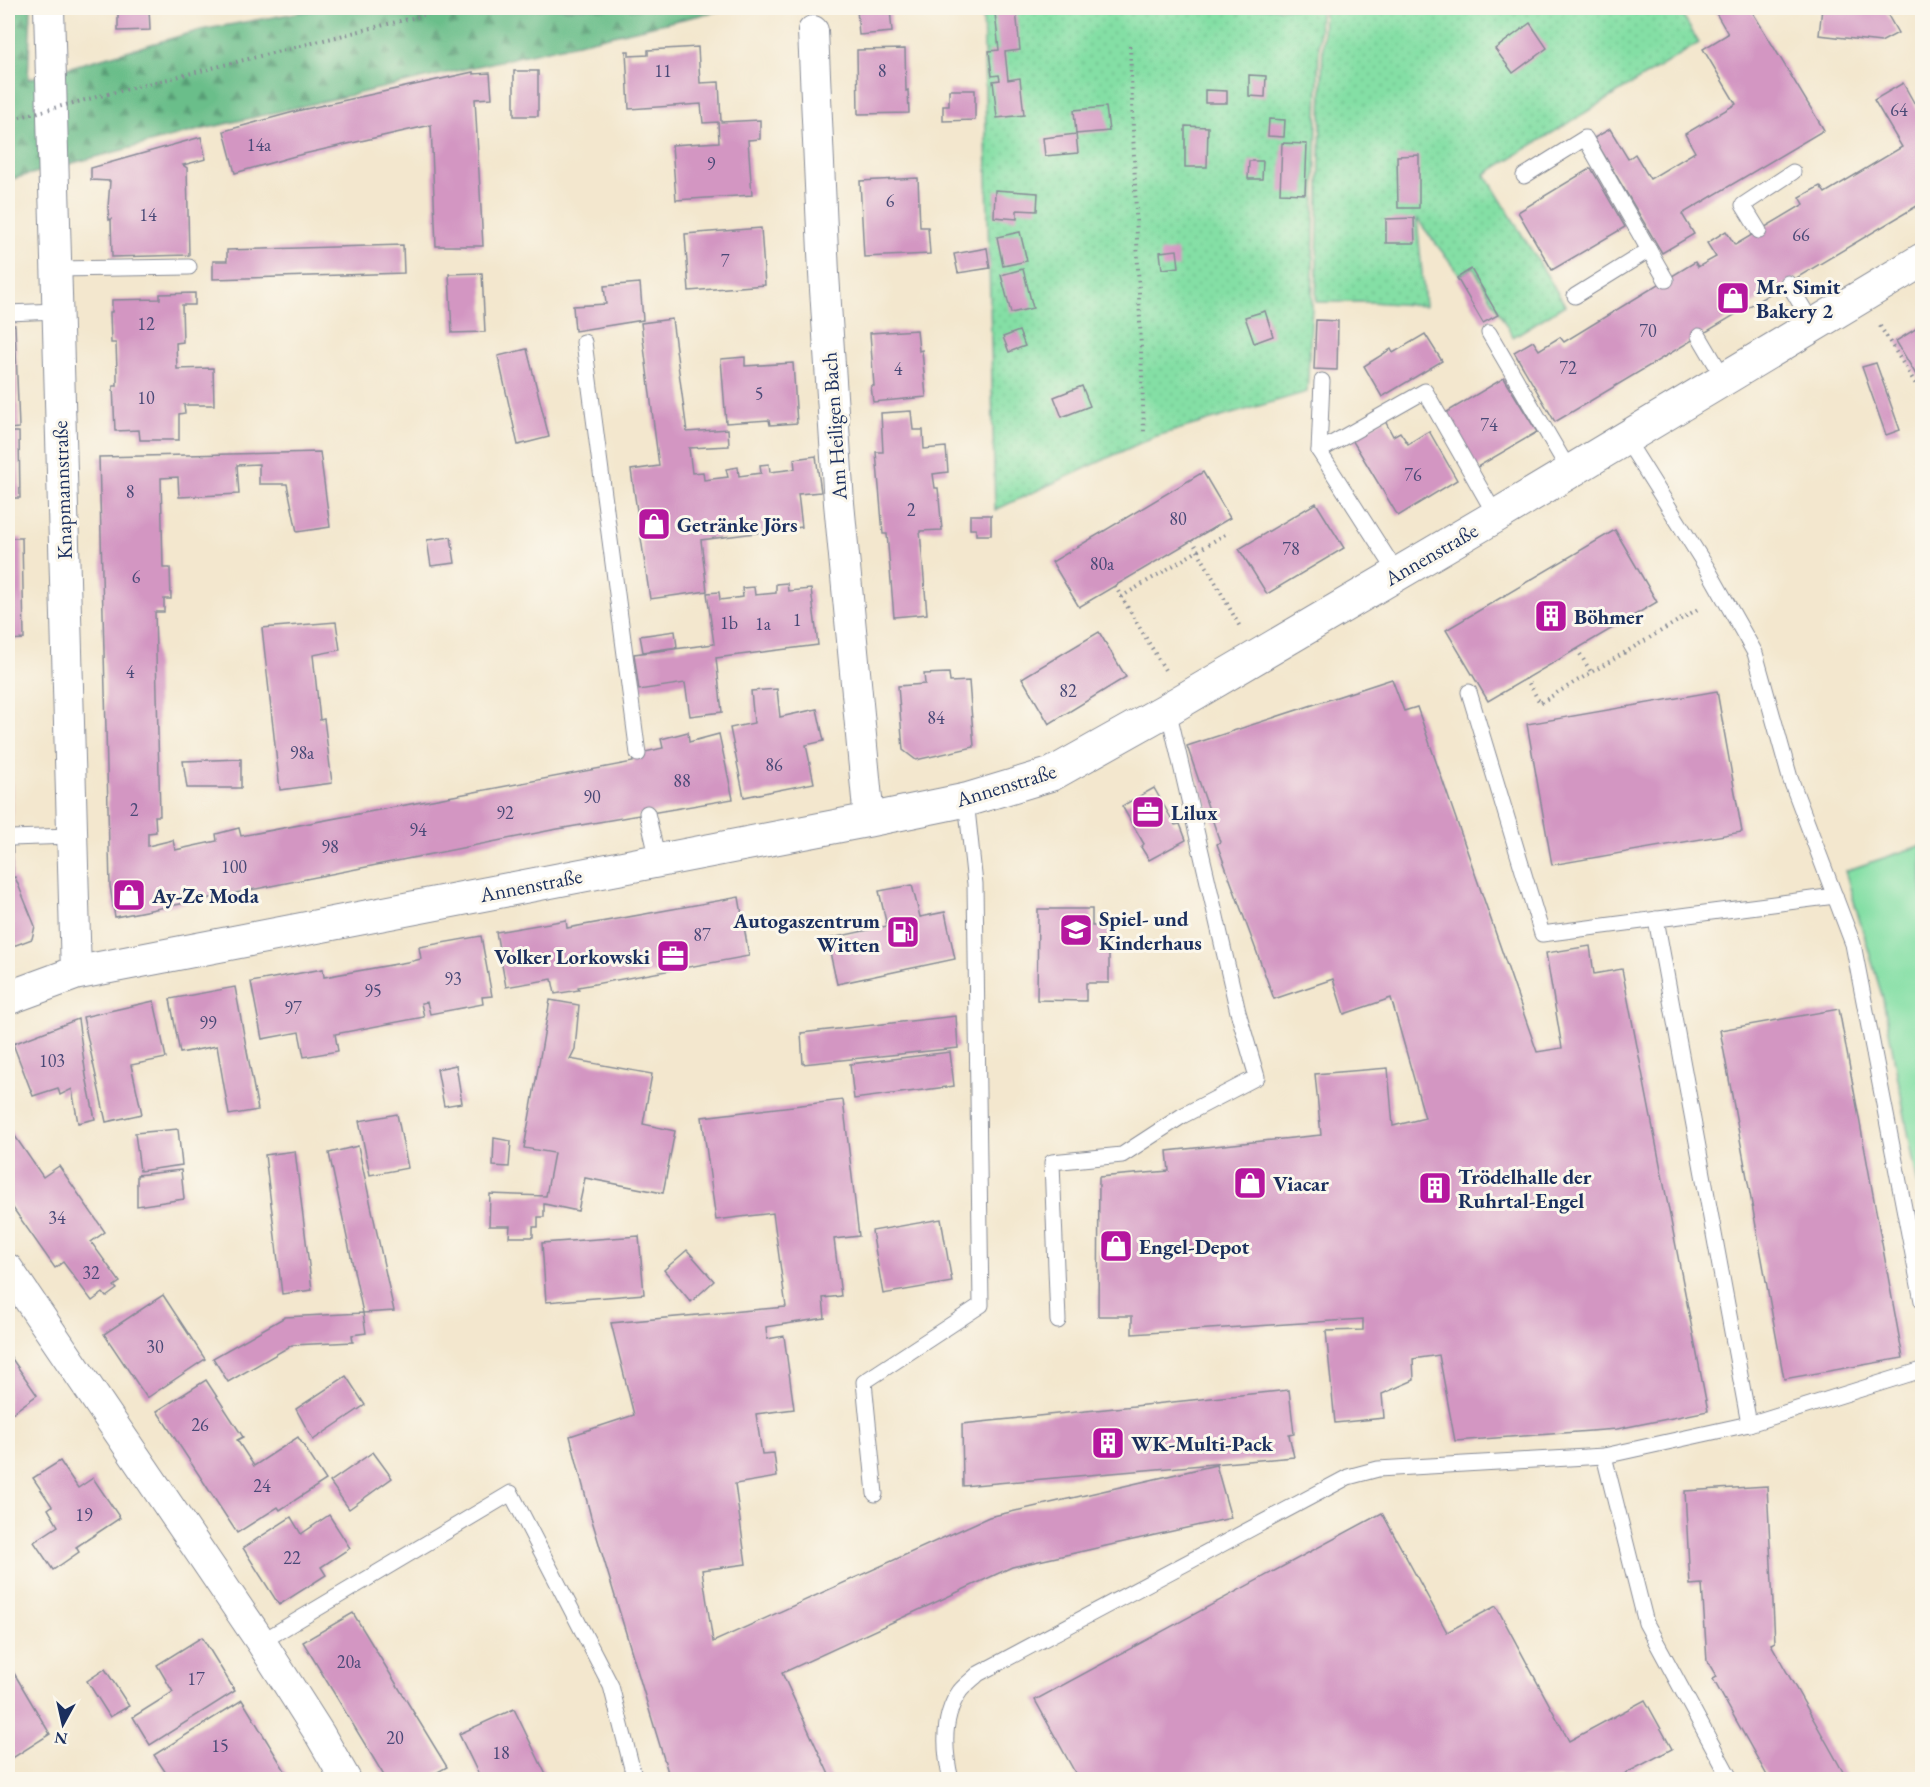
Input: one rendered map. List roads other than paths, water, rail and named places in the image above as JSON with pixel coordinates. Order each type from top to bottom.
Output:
[{"type":"street","name":"Knapmannstraße","points":[[49,8],[76,973]]},
{"type":"street","name":"Am Heiligen Bach","points":[[813,31],[824,274],[839,503],[869,820]]},
{"type":"street","name":"Annenstraße","points":[[8,998],[76,973],[869,820],[966,800],[1052,774],[1496,516],[1923,260]]},
{"type":"street","points":[[8,1269],[261,1642],[346,1779]]},
{"type":"lane","points":[[1524,176],[1585,138],[1666,280]]},
{"type":"lane","points":[[1759,231],[1743,204],[1793,172]]},
{"type":"lane","points":[[1575,296],[1649,250]]},
{"type":"lane","points":[[56,269],[189,267]]},
{"type":"lane","points":[[1788,282],[1814,326]]},
{"type":"lane","points":[[8,313],[57,311]]},
{"type":"lane","points":[[1489,333],[1570,472]]},
{"type":"lane","points":[[1699,336],[1725,380]]},
{"type":"lane","points":[[584,342],[638,754]]},
{"type":"lane","points":[[1322,381],[1318,451],[1397,573]]},
{"type":"lane","points":[[1318,451],[1425,391],[1496,516]]},
{"type":"lane","points":[[1626,439],[1755,653],[1790,778],[1853,944],[1923,1301]]},
{"type":"lane","points":[[1469,692],[1542,934],[1835,896]]},
{"type":"lane","points":[[1058,1321],[1052,1162],[1122,1155],[1182,1116],[1257,1077],[1238,1012],[1175,704]]},
{"type":"lane","points":[[874,1494],[864,1382],[981,1305],[975,884],[966,800]]},
{"type":"lane","points":[[647,813],[658,860]]},
{"type":"lane","points":[[11,838],[71,836]]},
{"type":"lane","points":[[1656,919],[1749,1424]]},
{"type":"lane","points":[[951,1779],[946,1727],[952,1704],[961,1689],[978,1674],[1348,1477],[1378,1469],[1604,1456],[1749,1424],[1923,1370]]},
{"type":"lane","points":[[1604,1456],[1646,1623],[1731,1779]]},
{"type":"lane","points":[[261,1642],[511,1493],[611,1686],[634,1779]]},
{"type":"place","name":"Mr. Simit Bakery 2","points":[[1733,298]]},
{"type":"place","name":"Getränke Jörs","points":[[654,524]]},
{"type":"place","name":"Böhmer","points":[[1551,616]]},
{"type":"place","name":"Lilux","points":[[1148,812]]},
{"type":"place","name":"Ay-Ze Moda","points":[[129,895]]},
{"type":"place","name":"Spiel- und Kinderhaus","points":[[1076,930]]},
{"type":"place","name":"Autogaszentrum Witten","points":[[903,932]]},
{"type":"place","name":"Volker Lorkowski","points":[[673,956]]},
{"type":"place","name":"Viacar","points":[[1250,1183]]},
{"type":"place","name":"Trödelhalle der Ruhrtal-Engel","points":[[1435,1188]]},
{"type":"place","name":"Engel-Depot","points":[[1116,1246]]},
{"type":"place","name":"WK-Multi-Pack","points":[[1108,1443]]}]
